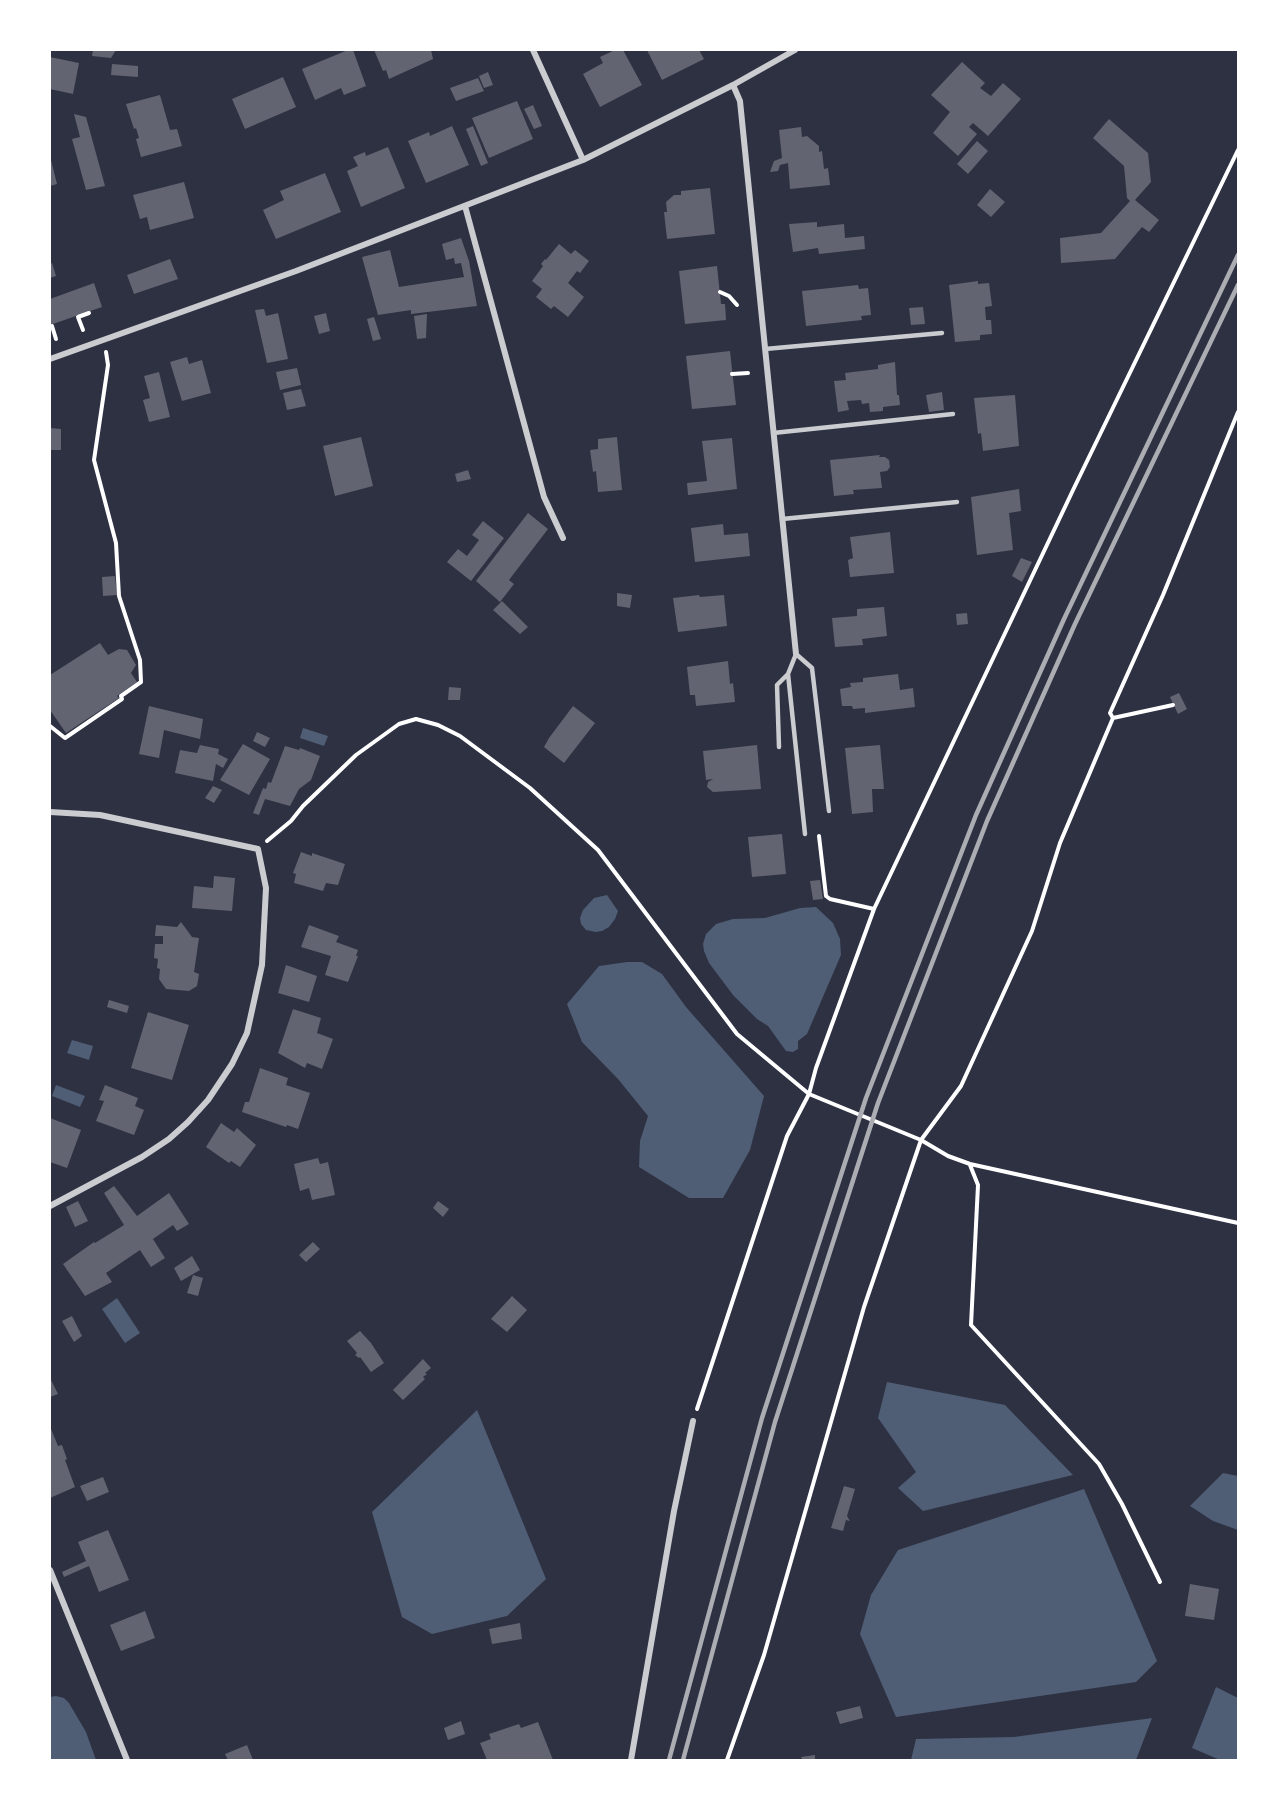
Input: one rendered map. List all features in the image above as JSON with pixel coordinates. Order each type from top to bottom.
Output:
[{"type":"street","points":[[533,50],[583,160]]},
{"type":"street","points":[[50,359],[296,271],[583,160],[734,85],[795,50]]},
{"type":"street","points":[[734,85],[740,101],[796,654]]},
{"type":"street","points":[[465,206],[544,497],[563,538]]},
{"type":"street","points":[[50,812],[100,815],[258,849],[266,888],[261,965],[248,1033],[232,1064],[208,1100],[188,1122],[142,1157],[50,1206]]},
{"type":"street","points":[[632,1761],[674,1511],[693,1421]]},
{"type":"street","points":[[50,1570],[127,1761]]},
{"type":"lane","points":[[765,349],[942,333]]},
{"type":"lane","points":[[773,433],[953,414]]},
{"type":"lane","points":[[782,519],[957,502]]},
{"type":"lane","points":[[779,747],[777,685],[788,674],[796,654],[812,668],[829,811]]},
{"type":"lane","points":[[788,674],[805,834]]},
{"type":"path","points":[[693,1421],[787,1136],[809,1094],[816,1068],[874,909],[1074,488],[1239,150]]},
{"type":"path","points":[[720,292],[729,296],[737,305]]},
{"type":"path","points":[[83,330],[78,317],[89,313]]},
{"type":"path","points":[[50,327],[52,326],[56,339]]},
{"type":"path","points":[[50,726],[65,738],[122,699],[121,696],[141,682],[140,660],[119,596],[116,543],[94,460],[107,360]]},
{"type":"path","points":[[732,374],[748,373]]},
{"type":"path","points":[[1113,718],[1110,713],[1239,412]]},
{"type":"path","points":[[1113,718],[1173,705]]},
{"type":"path","points":[[727,1761],[764,1655],[864,1307],[921,1140],[961,1086],[1032,931],[1060,843],[1113,718]]},
{"type":"path","points":[[258,849],[291,821],[303,806],[356,755],[399,724],[416,719],[438,725],[460,736],[530,788],[598,850],[737,1034],[809,1094],[921,1140],[948,1156],[970,1164],[1239,1223]]},
{"type":"path","points":[[970,1164],[978,1185],[971,1325],[1099,1464],[1122,1504],[1160,1581]]},
{"type":"water","points":[[303,728],[328,736],[324,746],[300,738]]},
{"type":"water","points":[[607,895],[618,911],[615,919],[609,927],[602,931],[586,930],[580,918],[583,910],[594,898]]},
{"type":"water","points":[[816,907],[833,923],[840,939],[841,955],[807,1034],[798,1041],[798,1049],[793,1052],[786,1051],[768,1026],[757,1019],[733,995],[709,963],[703,944],[706,934],[716,924],[733,919],[765,918],[800,908]]},
{"type":"water","points":[[642,962],[662,974],[686,1007],[764,1096],[750,1150],[723,1198],[689,1198],[639,1167],[640,1141],[648,1116],[618,1079],[582,1042],[567,1004],[599,966]]},
{"type":"water","points":[[72,1040],[93,1046],[89,1060],[67,1053]]},
{"type":"water","points":[[56,1085],[85,1096],[80,1107],[52,1096]]},
{"type":"water","points":[[117,1298],[140,1333],[125,1343],[102,1309]]},
{"type":"water","points":[[887,1382],[1005,1405],[1073,1475],[923,1511],[898,1488],[916,1472],[878,1418]]},
{"type":"water","points":[[477,1410],[546,1579],[507,1616],[432,1634],[402,1617],[372,1512]]},
{"type":"water","points":[[1223,1473],[1238,1476],[1238,1530],[1213,1521],[1190,1506]]},
{"type":"water","points":[[1084,1489],[1157,1661],[1136,1682],[896,1717],[860,1634],[871,1595],[898,1550]]},
{"type":"water","points":[[1216,1687],[1238,1698],[1238,1760],[1220,1760],[1192,1748]]},
{"type":"water","points":[[50,1697],[64,1698],[69,1703],[86,1732],[96,1760],[50,1760]]},
{"type":"water","points":[[1152,1718],[1136,1760],[911,1760],[916,1739],[1014,1737]]},
{"type":"building","points":[[93,50],[116,50],[111,58],[92,56]]},
{"type":"building","points":[[353,50],[366,86],[344,95],[341,88],[315,100],[302,69]]},
{"type":"building","points":[[374,50],[431,50],[433,59],[389,79]]},
{"type":"building","points":[[615,50],[623,50],[642,85],[600,107],[583,74],[603,63],[600,57]]},
{"type":"building","points":[[647,50],[699,50],[704,59],[662,80]]},
{"type":"building","points":[[50,57],[79,63],[73,94],[50,89]]},
{"type":"building","points":[[962,62],[985,83],[980,88],[991,96],[1003,83],[1021,99],[988,136],[973,123],[969,127],[977,134],[958,156],[933,133],[950,112],[931,95]]},
{"type":"building","points":[[112,64],[138,66],[138,77],[111,75]]},
{"type":"building","points":[[488,72],[493,85],[484,88],[479,76]]},
{"type":"building","points":[[283,77],[296,107],[245,129],[232,99]]},
{"type":"building","points":[[478,78],[484,91],[456,101],[450,88]]},
{"type":"building","points":[[160,95],[170,130],[177,129],[182,146],[141,157],[136,139],[139,138],[126,104]]},
{"type":"building","points":[[517,101],[533,139],[489,158],[472,118]]},
{"type":"building","points":[[533,105],[542,126],[534,129],[524,109]]},
{"type":"building","points":[[74,114],[86,117],[105,186],[86,190],[72,139],[80,137]]},
{"type":"building","points":[[1109,119],[1148,153],[1151,182],[1135,200],[1159,220],[1149,232],[1142,227],[1115,259],[1061,263],[1060,238],[1101,233],[1130,201],[1127,198],[1124,166],[1093,138]]},
{"type":"building","points":[[452,126],[469,165],[426,183],[408,141],[429,132],[430,136]]},
{"type":"building","points":[[473,126],[488,163],[481,166],[466,129]]},
{"type":"building","points":[[801,127],[802,137],[807,136],[819,146],[819,152],[822,151],[824,169],[828,168],[830,185],[790,189],[788,163],[780,165],[778,171],[770,172],[774,161],[782,158],[779,130]]},
{"type":"building","points":[[977,141],[988,151],[968,174],[957,164]]},
{"type":"building","points":[[388,147],[405,188],[361,207],[347,171],[358,166],[353,157],[365,152],[366,156]]},
{"type":"building","points":[[50,156],[57,184],[50,186]]},
{"type":"building","points":[[325,173],[341,212],[276,239],[263,210],[284,200],[280,191]]},
{"type":"building","points":[[184,182],[194,218],[150,230],[147,217],[140,219],[133,195]]},
{"type":"building","points":[[710,188],[715,234],[667,239],[664,212],[667,212],[666,202],[674,195],[681,195],[681,191]]},
{"type":"building","points":[[990,189],[1005,202],[991,217],[977,205]]},
{"type":"building","points":[[817,222],[817,227],[844,224],[845,238],[864,236],[865,249],[819,254],[818,248],[793,252],[789,224]]},
{"type":"building","points":[[461,238],[469,261],[477,306],[411,314],[411,310],[378,315],[362,257],[390,250],[399,287],[464,277],[461,263],[455,264],[454,258],[446,260],[442,244]]},
{"type":"building","points":[[559,244],[571,254],[575,250],[589,261],[568,283],[584,297],[568,317],[554,306],[551,309],[536,297],[542,289],[532,281],[543,266],[541,264]]},
{"type":"building","points":[[170,259],[178,279],[134,294],[127,275]]},
{"type":"building","points":[[52,263],[56,276],[50,278],[50,264]]},
{"type":"building","points":[[717,266],[721,304],[725,304],[726,320],[685,324],[679,271]]},
{"type":"building","points":[[978,281],[978,284],[989,283],[992,306],[985,307],[986,320],[991,320],[992,334],[980,335],[980,340],[955,342],[949,285]]},
{"type":"building","points":[[94,283],[102,307],[50,325],[50,299]]},
{"type":"building","points":[[858,285],[859,289],[868,288],[871,315],[861,316],[862,320],[806,326],[802,291]]},
{"type":"building","points":[[923,307],[925,324],[911,325],[909,308]]},
{"type":"building","points":[[264,309],[266,316],[278,313],[288,359],[267,363],[255,310]]},
{"type":"building","points":[[326,313],[330,331],[319,334],[314,316]]},
{"type":"building","points":[[427,314],[426,338],[417,339],[414,316]]},
{"type":"building","points":[[374,317],[381,339],[373,341],[367,319]]},
{"type":"building","points":[[730,351],[736,405],[692,409],[686,356]]},
{"type":"building","points":[[187,357],[189,364],[202,360],[211,393],[182,401],[170,362]]},
{"type":"building","points":[[895,362],[897,395],[899,395],[900,405],[883,407],[883,411],[870,412],[869,403],[862,404],[861,400],[847,401],[849,410],[838,412],[834,381],[846,380],[845,373],[878,369],[878,365]]},
{"type":"building","points":[[297,368],[301,385],[280,390],[276,372]]},
{"type":"building","points":[[159,372],[170,417],[149,422],[143,400],[150,398],[144,376]]},
{"type":"building","points":[[301,389],[306,406],[287,410],[283,393]]},
{"type":"building","points":[[942,392],[944,410],[929,412],[926,395]]},
{"type":"building","points":[[1015,395],[1019,446],[983,451],[981,433],[978,434],[974,398]]},
{"type":"building","points":[[50,428],[61,429],[61,450],[50,450]]},
{"type":"building","points":[[361,437],[373,486],[335,496],[323,446]]},
{"type":"building","points":[[617,437],[622,490],[598,492],[596,471],[593,472],[590,450],[598,449],[598,439]]},
{"type":"building","points":[[732,438],[737,489],[688,495],[687,483],[707,481],[702,441]]},
{"type":"building","points":[[880,455],[879,457],[889,460],[890,467],[887,471],[880,472],[882,488],[853,490],[854,494],[834,496],[830,460]]},
{"type":"building","points":[[468,470],[471,479],[457,482],[455,474]]},
{"type":"building","points":[[1019,489],[1021,511],[1009,513],[1013,550],[977,555],[971,497]]},
{"type":"building","points":[[528,513],[548,529],[509,580],[514,584],[500,602],[476,581]]},
{"type":"building","points":[[483,521],[504,538],[471,581],[447,562],[458,549],[467,556],[479,540],[472,535]]},
{"type":"building","points":[[723,524],[724,535],[748,533],[750,556],[695,562],[691,528]]},
{"type":"building","points":[[890,532],[894,573],[850,577],[848,560],[853,558],[850,537]]},
{"type":"building","points":[[1021,558],[1032,562],[1022,582],[1012,576]]},
{"type":"building","points":[[115,576],[117,595],[103,596],[102,577]]},
{"type":"building","points":[[617,593],[632,595],[630,608],[617,606]]},
{"type":"building","points":[[699,595],[700,597],[724,595],[727,626],[678,632],[673,598]]},
{"type":"building","points":[[502,601],[528,627],[520,634],[493,610]]},
{"type":"building","points":[[884,607],[887,636],[862,639],[863,645],[835,647],[832,618],[857,616],[857,609]]},
{"type":"building","points":[[967,613],[968,624],[957,625],[956,614]]},
{"type":"building","points":[[100,643],[108,655],[119,649],[127,650],[136,665],[131,673],[137,682],[117,696],[119,698],[66,733],[50,710],[50,675]]},
{"type":"building","points":[[728,661],[730,684],[733,683],[735,702],[696,706],[695,695],[690,695],[687,667]]},
{"type":"building","points":[[898,674],[900,690],[913,688],[915,707],[865,713],[865,708],[853,709],[852,706],[842,706],[840,689],[851,687],[850,683],[863,682],[863,678]]},
{"type":"building","points":[[449,687],[461,688],[460,700],[448,700]]},
{"type":"building","points":[[1179,693],[1187,709],[1178,714],[1170,697]]},
{"type":"building","points":[[149,706],[203,719],[200,739],[164,730],[159,758],[139,754]]},
{"type":"building","points":[[573,706],[595,723],[564,763],[544,747]]},
{"type":"building","points":[[257,732],[270,738],[265,747],[253,741]]},
{"type":"building","points":[[243,744],[270,759],[249,795],[220,780]]},
{"type":"building","points":[[200,745],[219,749],[218,754],[228,759],[223,768],[216,764],[213,781],[175,773],[180,750],[197,753]]},
{"type":"building","points":[[757,745],[761,789],[713,792],[707,787],[708,782],[713,779],[706,780],[703,751]]},
{"type":"building","points":[[880,745],[884,789],[872,789],[873,812],[852,814],[845,748]]},
{"type":"building","points":[[285,746],[299,750],[300,748],[320,756],[311,780],[299,789],[290,806],[265,799],[259,815],[253,813],[263,788],[266,789],[268,782],[271,783]]},
{"type":"building","points":[[213,786],[222,790],[214,803],[205,798]]},
{"type":"building","points":[[782,834],[786,874],[752,877],[748,837]]},
{"type":"building","points":[[301,852],[312,856],[312,853],[345,864],[338,885],[326,883],[323,891],[294,883],[296,874],[293,873]]},
{"type":"building","points":[[214,876],[235,878],[232,911],[192,908],[194,886],[213,888]]},
{"type":"building","points":[[820,880],[823,899],[813,900],[810,881]]},
{"type":"building","points":[[181,922],[192,937],[199,938],[194,972],[199,974],[197,986],[189,991],[166,989],[159,979],[158,959],[154,958],[155,944],[163,944],[163,936],[155,936],[156,925],[177,927]]},
{"type":"building","points":[[309,925],[339,936],[336,942],[358,950],[348,982],[325,975],[331,956],[301,947]]},
{"type":"building","points":[[286,965],[317,976],[309,1002],[278,993]]},
{"type":"building","points":[[109,1000],[129,1006],[127,1013],[107,1007]]},
{"type":"building","points":[[293,1009],[321,1018],[317,1033],[333,1039],[322,1069],[307,1063],[305,1068],[278,1053]]},
{"type":"building","points":[[148,1012],[189,1025],[172,1080],[131,1068]]},
{"type":"building","points":[[260,1068],[288,1078],[286,1085],[310,1093],[298,1129],[242,1112],[245,1102],[249,1102]]},
{"type":"building","points":[[105,1085],[138,1098],[135,1106],[144,1110],[134,1135],[96,1121],[104,1101],[99,1100]]},
{"type":"building","points":[[50,1118],[81,1130],[67,1168],[50,1162]]},
{"type":"building","points":[[221,1123],[234,1132],[237,1128],[256,1145],[240,1167],[231,1161],[229,1163],[206,1147]]},
{"type":"building","points":[[318,1158],[320,1164],[328,1162],[335,1195],[312,1200],[309,1188],[300,1191],[294,1164]]},
{"type":"building","points":[[114,1186],[137,1216],[169,1193],[189,1224],[177,1231],[173,1225],[153,1239],[165,1258],[151,1267],[140,1250],[106,1273],[112,1282],[85,1296],[63,1264],[94,1242],[124,1225],[104,1193]]},
{"type":"building","points":[[78,1201],[88,1221],[75,1227],[66,1207]]},
{"type":"building","points":[[438,1201],[449,1209],[443,1217],[433,1208]]},
{"type":"building","points":[[313,1242],[320,1249],[306,1262],[299,1255]]},
{"type":"building","points":[[192,1256],[200,1270],[181,1281],[174,1268]]},
{"type":"building","points":[[193,1275],[203,1278],[198,1296],[187,1293]]},
{"type":"building","points":[[512,1296],[527,1310],[507,1332],[491,1319]]},
{"type":"building","points":[[72,1316],[82,1336],[74,1342],[62,1321]]},
{"type":"building","points":[[360,1331],[384,1363],[371,1372],[360,1357],[355,1355],[357,1353],[347,1341]]},
{"type":"building","points":[[423,1359],[431,1368],[425,1373],[427,1374],[423,1377],[425,1379],[403,1400],[393,1390]]},
{"type":"building","points":[[50,1378],[58,1394],[50,1397]]},
{"type":"building","points":[[50,1430],[58,1446],[62,1445],[75,1487],[50,1498]]},
{"type":"building","points":[[103,1477],[109,1492],[87,1501],[80,1486]]},
{"type":"building","points":[[844,1486],[855,1489],[847,1516],[850,1521],[846,1520],[843,1531],[831,1528]]},
{"type":"building","points":[[108,1530],[129,1580],[99,1592],[89,1566],[64,1577],[62,1572],[86,1561],[78,1542]]},
{"type":"building","points":[[1190,1584],[1219,1589],[1214,1620],[1185,1616]]},
{"type":"building","points":[[145,1611],[155,1638],[121,1651],[110,1625]]},
{"type":"building","points":[[520,1623],[522,1639],[492,1644],[489,1629]]},
{"type":"building","points":[[860,1706],[863,1718],[840,1724],[836,1712]]},
{"type":"building","points":[[461,1721],[465,1734],[448,1740],[444,1728]]},
{"type":"building","points":[[538,1722],[553,1760],[487,1760],[480,1743],[491,1739],[489,1734],[519,1724],[521,1728]]},
{"type":"building","points":[[247,1745],[253,1760],[228,1760],[225,1754]]},
{"type":"building","points":[[815,1755],[815,1760],[802,1760],[801,1757]]},
{"type":"railway","points":[[669,1760],[762,1418],[866,1098],[976,815],[1064,619],[1238,255]]},
{"type":"railway","points":[[683,1760],[775,1422],[878,1103],[987,821],[1075,624],[1238,285]]}]
